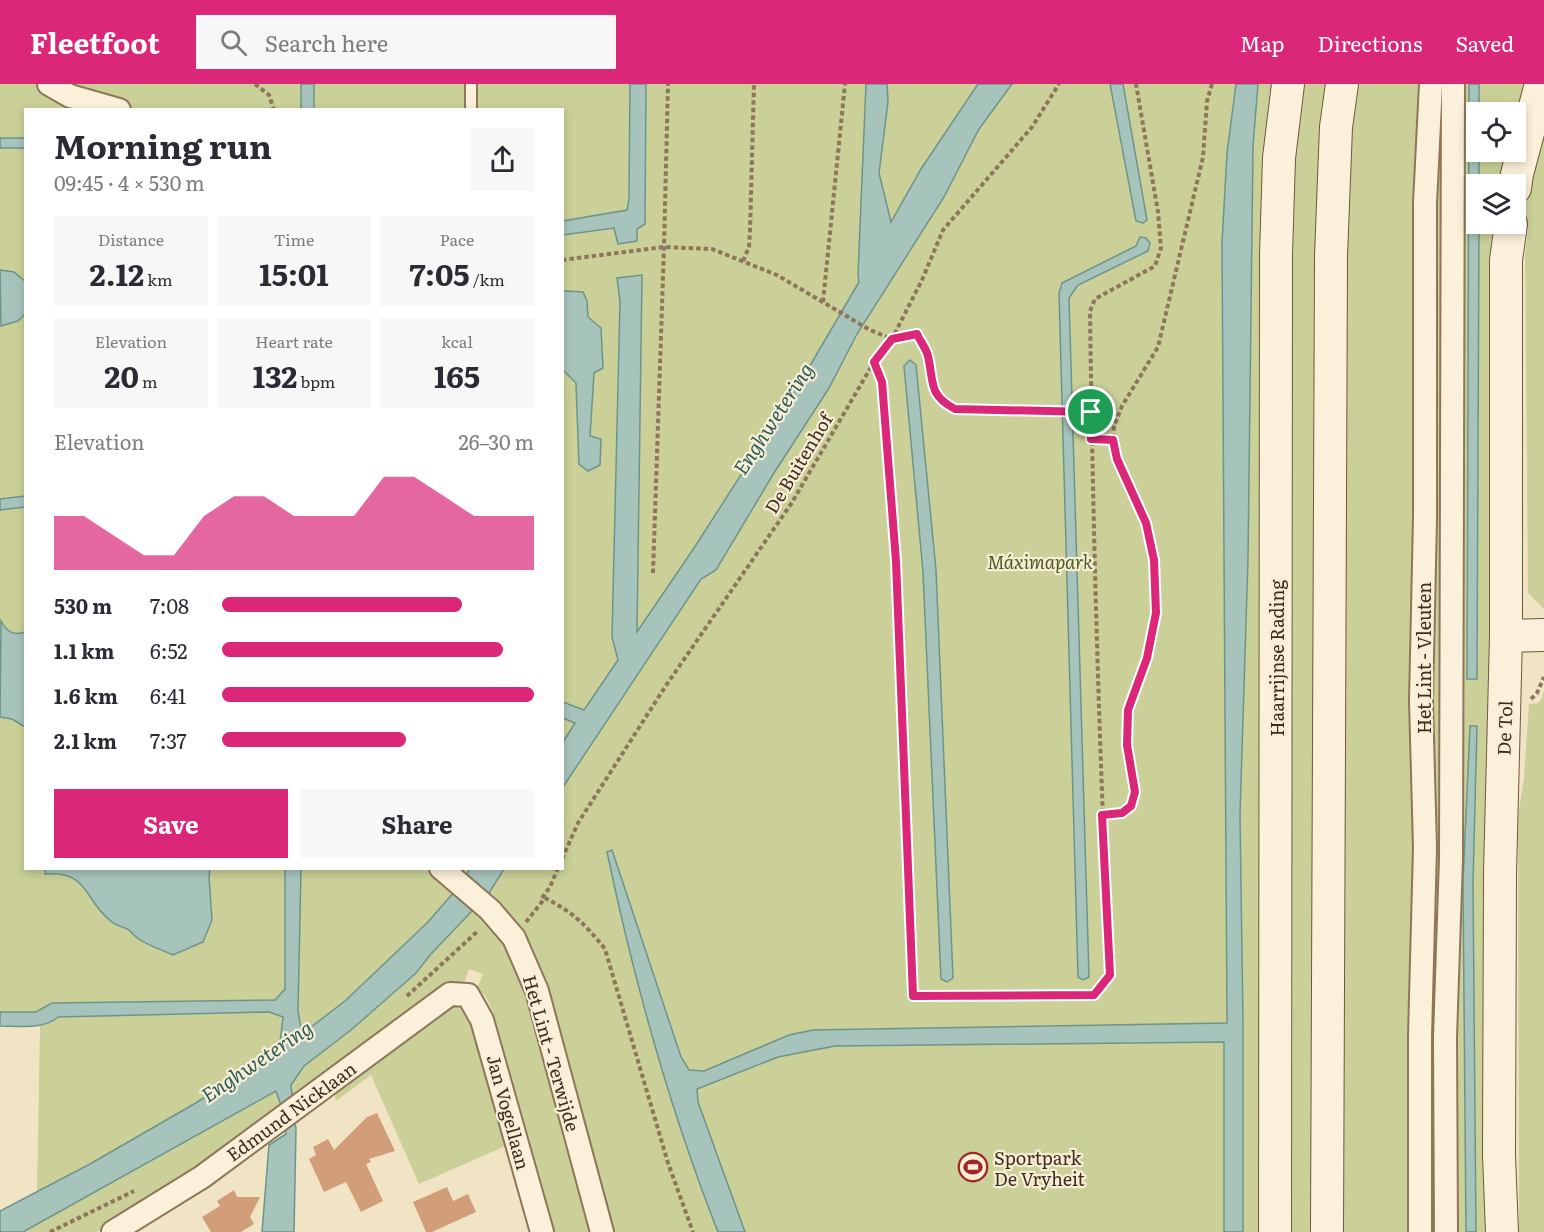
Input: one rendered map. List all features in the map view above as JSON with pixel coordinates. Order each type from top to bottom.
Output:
[{"type":"main road","name":"Haarrijnse Rading","points":[[1275,1232],[1276,255],[1280,158],[1288,84]]},
{"type":"main road","points":[[1327,1232],[1331,256],[1336,127],[1342,84]]},
{"type":"main road","points":[[1517,174],[1541,84]]},
{"type":"main road","name":"De Tol","points":[[1502,1232],[1499,1155],[1500,873],[1506,636],[1506,260],[1510,234]]},
{"type":"main road","points":[[1506,636],[1544,635]]},
{"type":"street","points":[[49,84],[70,96],[112,108]]},
{"type":"street","name":"Het Lint - Vleuten","points":[[1420,1224],[1420,1036],[1425,847],[1421,701],[1425,518],[1425,203],[1431,84]]},
{"type":"street","name":"Het Lint - Vleuten","points":[[1446,1225],[1445,1037],[1451,859],[1453,84]]},
{"type":"street","points":[[1425,203],[1453,204]]},
{"type":"street","points":[[1425,518],[1451,519]]},
{"type":"street","points":[[1421,701],[1451,700]]},
{"type":"street","name":"Het Lint - Terwijde","points":[[443,870],[490,910],[514,938],[537,992],[602,1232]]},
{"type":"street","name":"Edmund Nicklaan","points":[[113,1232],[202,1177],[450,994],[468,995]]},
{"type":"street","name":"Jan Vogellaan","points":[[468,995],[482,1020],[490,1043],[542,1232]]},
{"type":"street","points":[[1420,1036],[1445,1037]]},
{"type":"street","points":[[1420,1224],[1446,1225]]},
{"type":"lane","points":[[471,84],[471,108]]},
{"type":"path","points":[[255,84],[269,95],[273,108]]},
{"type":"path","points":[[653,573],[668,84]]},
{"type":"path","points":[[743,261],[749,247],[750,231],[754,84]]},
{"type":"path","points":[[823,302],[845,84]]},
{"type":"path","name":"De Buitenhof","points":[[564,854],[578,823],[665,687],[791,504],[874,362],[892,339],[922,280],[943,230],[1032,127],[1059,84]]},
{"type":"path","points":[[874,362],[882,382],[896,561],[913,996],[1094,995],[1110,975],[1102,815],[1091,439],[1090,311],[1095,299],[1155,266],[1161,248],[1158,212],[1136,84]]},
{"type":"path","points":[[1102,815],[1122,813],[1131,806],[1135,792],[1127,745],[1128,710],[1147,658],[1156,613],[1154,560],[1146,523],[1117,459],[1113,440],[1114,426],[1122,406],[1158,347],[1203,157],[1207,101],[1212,84]]},
{"type":"path","points":[[564,260],[664,247],[712,249],[777,275],[870,330],[892,339],[917,334],[928,354],[930,379],[940,401],[955,409],[1091,412]]},
{"type":"path","points":[[1091,439],[1113,440]]},
{"type":"path","points":[[514,938],[550,887],[557,870]]},
{"type":"path","points":[[514,938],[545,898],[568,910],[584,924],[605,950],[668,1163],[693,1232]]},
{"type":"green space","name":"Máximapark","points":[[0,84],[1544,84],[1544,609],[1528,593],[1525,254],[1529,222],[1526,232],[1526,174],[1466,174],[1466,234],[1526,234],[1521,250],[1512,889],[1517,1232],[550,1232],[493,1012],[485,996],[477,988],[483,974],[469,969],[464,983],[450,990],[293,1107],[291,1085],[280,1044],[256,1066],[189,1108],[37,1192],[40,1026],[52,1022],[57,1017],[269,1012],[283,1016],[274,1000],[52,1003],[36,1012],[0,1012],[0,717],[12,719],[24,726],[24,870],[45,870],[46,874],[58,873],[76,879],[113,923],[128,929],[139,939],[154,947],[173,955],[203,942],[212,920],[210,870],[564,870],[564,108],[24,108],[24,138],[0,138]]},
{"type":"green space","points":[[0,148],[24,148],[24,496],[0,499]]},
{"type":"green space","points":[[24,507],[24,632],[15,633],[1,625],[0,627],[0,510]]},
{"type":"green space","points":[[1544,690],[1544,1232],[1519,1232],[1518,818],[1524,777],[1529,704],[1538,703]]},
{"type":"green space","points":[[447,1002],[467,1003],[510,1144],[419,1184],[371,1075],[336,1101],[335,1097],[337,1092]]},
{"type":"green space","points":[[277,1091],[284,1114],[173,1190],[97,1232],[23,1232]]},
{"type":"water","points":[[301,84],[314,84],[314,108],[301,108]]},
{"type":"water","points":[[630,84],[646,84],[645,224],[637,229],[637,241],[618,244],[614,228],[564,235],[564,221],[627,210]]},
{"type":"water","points":[[866,84],[887,84],[888,102],[879,173],[891,222],[921,169],[978,84],[1012,84],[979,129],[944,197],[857,334],[829,388],[774,473],[716,570],[701,579],[564,785],[564,740],[575,723],[564,718],[564,702],[584,710],[618,660],[612,637],[620,302],[617,278],[642,275],[637,632],[696,545],[801,381],[859,282]]},
{"type":"water","points":[[1110,84],[1123,84],[1147,220],[1143,223],[1136,221]]},
{"type":"water","points":[[1236,84],[1258,84],[1253,146],[1248,559],[1240,815],[1243,1232],[1224,1232],[1224,1042],[835,1046],[778,1057],[697,1089],[698,1102],[745,1232],[718,1232],[684,1139],[655,1045],[629,949],[607,852],[612,850],[681,1057],[689,1070],[704,1071],[789,1035],[813,1030],[1227,1023],[1222,243],[1227,153]]},
{"type":"water","points":[[1469,84],[1479,84],[1479,102],[1469,102]]},
{"type":"water","points":[[0,138],[24,138],[24,148],[0,148]]},
{"type":"water","points":[[1469,162],[1479,162],[1479,174],[1469,174]]},
{"type":"water","points":[[1468,234],[1479,234],[1477,679],[1467,679]]},
{"type":"water","points":[[1140,237],[1146,238],[1150,243],[1148,251],[1078,285],[1069,298],[1089,977],[1083,980],[1078,977],[1059,293],[1062,283],[1136,246]]},
{"type":"water","points":[[0,270],[14,272],[24,280],[24,315],[18,321],[1,326]]},
{"type":"water","points":[[564,291],[583,292],[587,301],[588,317],[601,328],[603,368],[594,373],[590,436],[601,439],[600,465],[588,471],[579,464],[576,383],[564,371]]},
{"type":"water","points":[[910,360],[916,365],[936,570],[953,978],[947,982],[941,979],[923,572],[904,366]]},
{"type":"water","points":[[24,496],[24,507],[0,510],[0,499]]},
{"type":"water","points":[[1,621],[11,632],[17,634],[24,632],[24,726],[12,719],[0,717]]},
{"type":"water","points":[[1470,726],[1477,726],[1473,883],[1476,1232],[1466,1232],[1463,881]]},
{"type":"water","points":[[45,870],[210,870],[212,920],[203,942],[173,955],[147,944],[129,930],[112,922],[96,906],[79,882],[60,874],[45,874]]},
{"type":"water","points":[[285,870],[301,870],[298,1011],[302,1034],[345,1001],[428,922],[469,870],[503,870],[489,893],[416,973],[351,1030],[304,1066],[291,1085],[296,1130],[294,1232],[262,1232],[269,1145],[286,1134],[284,1114],[276,1091],[23,1232],[0,1232],[0,1211],[90,1164],[266,1059],[280,1043],[283,1017],[269,1012],[58,1017],[38,1026],[23,1027],[0,1026],[0,1012],[36,1012],[52,1003],[275,1000],[285,989]]},
{"type":"building","points":[[377,1113],[395,1151],[369,1159],[371,1162],[366,1164],[383,1201],[361,1212],[346,1182],[324,1192],[309,1159],[316,1155],[313,1147],[328,1139],[334,1150],[367,1117]]},
{"type":"building","points":[[447,1187],[453,1201],[468,1194],[476,1212],[432,1232],[426,1232],[413,1202]]},
{"type":"building","points":[[234,1190],[237,1197],[260,1197],[250,1217],[254,1224],[241,1232],[211,1232],[202,1217],[220,1206],[217,1201]]},
{"type":"place","name":"Sportpark De Vryheit","points":[[973,1167]]},
{"type":"route","points":[[917,334],[928,354],[930,379],[940,401],[955,409],[1091,412],[1091,439],[1113,440],[1117,459],[1146,523],[1154,560],[1156,613],[1147,658],[1128,710],[1127,745],[1135,792],[1131,806],[1122,813],[1102,815],[1110,975],[1094,995],[913,996],[896,561],[882,382],[874,362],[892,339],[917,334]]},
{"type":"water label","name":"Enghwetering","points":[[772,418]]},
{"type":"water label","name":"Enghwetering","points":[[256,1060]]}]
